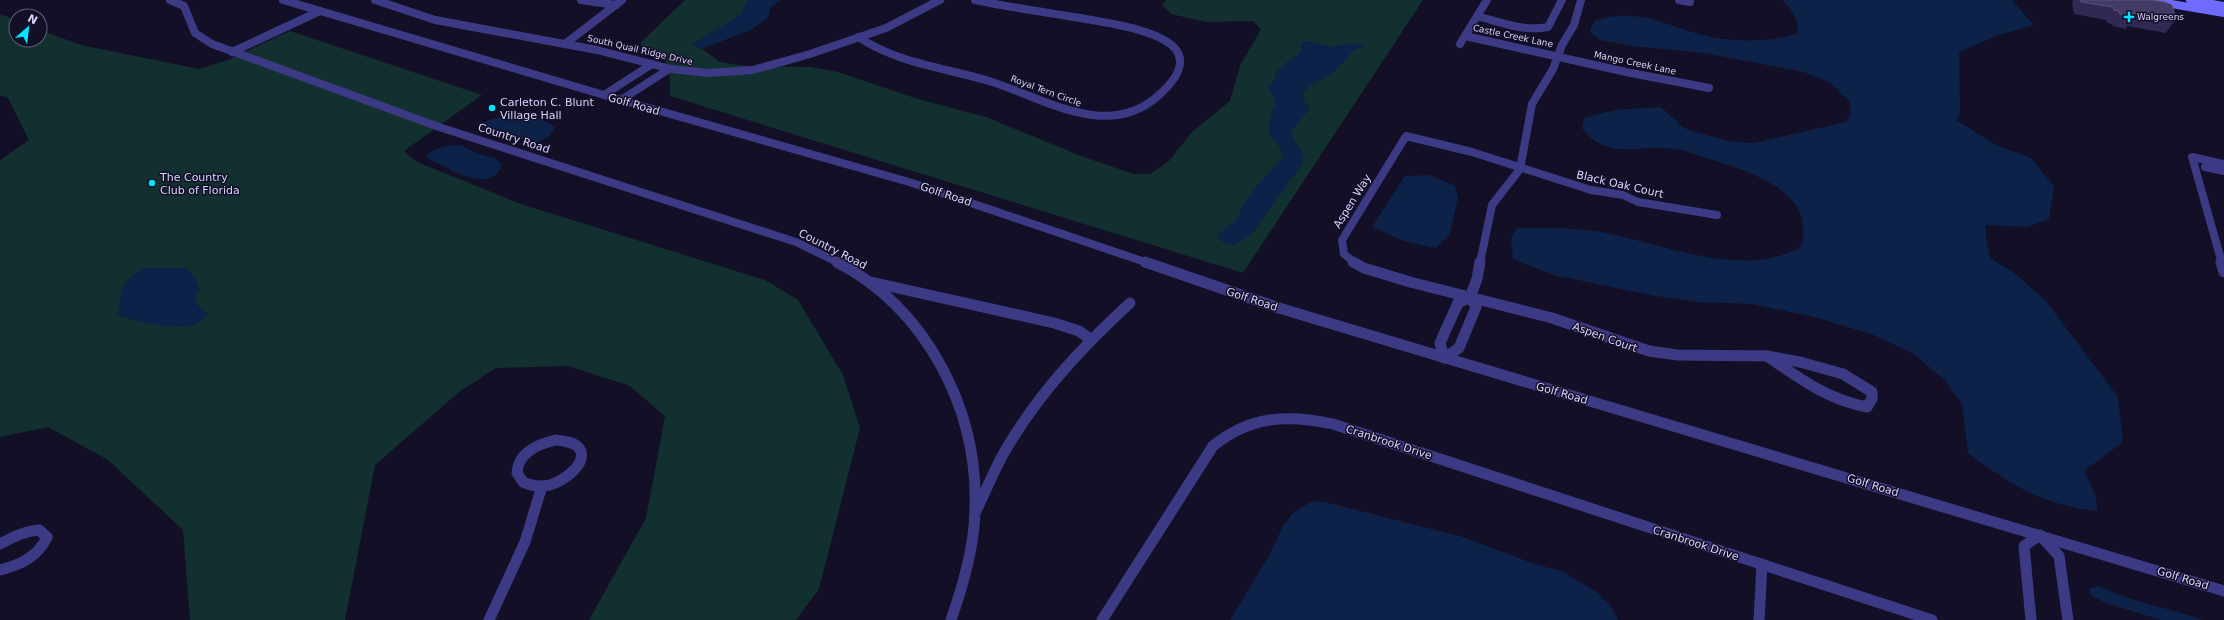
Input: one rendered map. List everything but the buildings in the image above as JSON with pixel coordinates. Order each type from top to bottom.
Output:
[{"type":"main road","points":[[2148,0],[2224,13]]},
{"type":"main road","points":[[2190,0],[2224,6]]},
{"type":"street","name":"Country Road","points":[[170,0],[184,6],[192,33],[202,40],[232,52],[439,127],[796,242],[847,267],[869,282],[894,304],[919,332],[940,363],[952,386],[968,437],[973,472],[975,513]]},
{"type":"street","name":"Golf Road","points":[[283,0],[621,100],[958,197],[1252,299],[1444,358],[2224,591]]},
{"type":"street","name":"South Quail Ridge Drive","points":[[375,0],[435,20],[565,44],[669,69],[708,73],[753,70],[798,58],[908,18],[940,0]]},
{"type":"street","points":[[581,0],[619,3]]},
{"type":"street","name":"Royal Tern Circle","points":[[858,37],[879,50],[900,59],[999,84],[1074,112],[1094,116],[1120,114],[1143,107],[1162,94],[1175,79],[1179,70],[1180,60],[1176,49],[1156,36],[1102,22],[1017,9],[975,0]]},
{"type":"street","points":[[1460,44],[1488,0]]},
{"type":"street","points":[[1477,16],[1533,28],[1544,28],[1548,27],[1562,0]]},
{"type":"street","points":[[1470,297],[1476,307],[1459,348],[1444,358],[1440,343],[1458,303],[1470,297],[1477,279],[1488,217],[1492,205],[1520,168],[1532,104],[1553,69],[1574,25],[1581,0]]},
{"type":"street","points":[[1679,0],[1690,2]]},
{"type":"street","points":[[565,44],[619,3]]},
{"type":"street","points":[[232,52],[320,11]]},
{"type":"street","name":"Castle Creek Lane","points":[[1465,36],[1558,56]]},
{"type":"street","name":"Mango Creek Lane","points":[[1558,56],[1709,88]]},
{"type":"street","points":[[604,95],[652,64]]},
{"type":"street","points":[[621,100],[669,69]]},
{"type":"street","points":[[637,74],[647,75],[654,79]]},
{"type":"street","name":"Aspen Way","points":[[1439,144],[1406,136],[1342,240],[1342,248],[1351,262],[1364,268],[1470,297]]},
{"type":"street","name":"Black Oak Court","points":[[1439,144],[1472,152],[1590,190],[1623,195],[1638,202],[1717,215]]},
{"type":"street","points":[[2193,161],[2224,164]]},
{"type":"street","points":[[2193,161],[2224,171]]},
{"type":"street","points":[[2193,161],[2224,272]]},
{"type":"street","name":"Country Road","points":[[869,282],[970,302],[1049,322],[1086,334],[1090,339]]},
{"type":"street","name":"Aspen Court","points":[[1470,297],[1552,318],[1615,342],[1644,351],[1684,356],[1752,354],[1767,356],[1800,362],[1843,374],[1872,392],[1872,399],[1867,407],[1849,405],[1829,397],[1767,356]]},
{"type":"street","points":[[951,620],[967,565],[975,513],[1005,451],[1054,382],[1090,339],[1130,303]]},
{"type":"street","name":"Cranbrook Drive","points":[[1102,620],[1213,446],[1226,435],[1242,426],[1261,420],[1281,418],[1302,418],[1333,424],[1932,620]]},
{"type":"street","points":[[556,440],[567,441],[576,445],[581,451],[582,460],[577,469],[562,480],[542,486],[530,486],[521,481],[516,474],[517,466],[522,457],[537,446],[556,440]]},
{"type":"street","points":[[489,620],[525,542],[542,486]]},
{"type":"street","points":[[0,544],[23,532],[32,530],[39,530],[47,537],[41,550],[32,557],[23,562],[0,570]]},
{"type":"street","points":[[2031,620],[2024,546],[2040,535],[2059,556],[2068,620]]},
{"type":"street","points":[[1760,620],[1762,564]]},
{"type":"green space","points":[[685,0],[781,0],[770,8],[768,17],[748,31],[701,48],[720,62],[746,66],[811,67],[838,72],[918,99],[986,117],[1081,156],[1134,174],[1150,174],[1169,161],[1192,132],[1230,101],[1240,66],[1261,29],[1253,21],[1206,22],[1171,14],[1162,5],[1167,0],[1423,0],[1243,273],[670,96],[670,79],[665,60],[641,48],[641,42]]},
{"type":"green space","name":"The Country Club of Florida","points":[[0,14],[8,17],[8,48],[48,48],[48,33],[81,45],[199,69],[225,61],[290,31],[482,95],[404,151],[417,162],[521,204],[765,280],[798,300],[843,375],[860,428],[819,589],[796,620],[589,620],[646,518],[665,416],[630,386],[568,366],[496,368],[459,392],[375,465],[345,620],[190,620],[183,530],[108,460],[48,427],[0,437],[0,160],[29,140],[8,98],[0,95]]},
{"type":"water","points":[[748,0],[781,0],[770,8],[768,17],[748,31],[701,49],[691,45],[741,14]]},
{"type":"water","points":[[1782,0],[2012,0],[2034,25],[1998,35],[1959,52],[1960,114],[1956,120],[1996,145],[2031,158],[2054,186],[2049,219],[2027,227],[1986,225],[1986,237],[1990,258],[2013,272],[2046,301],[2118,397],[2123,442],[2084,471],[2096,496],[2097,511],[2060,504],[2044,499],[1999,475],[1968,453],[1962,404],[1944,379],[1912,353],[1874,335],[1814,317],[1751,304],[1699,302],[1656,296],[1553,275],[1513,259],[1511,238],[1517,228],[1591,230],[1693,254],[1741,260],[1764,259],[1790,252],[1799,247],[1803,238],[1800,213],[1792,201],[1781,190],[1766,181],[1735,167],[1682,150],[1662,148],[1613,148],[1601,144],[1591,138],[1582,128],[1584,118],[1615,110],[1661,107],[1683,127],[1691,131],[1733,142],[1754,143],[1846,122],[1851,113],[1849,101],[1830,83],[1804,72],[1704,53],[1633,46],[1600,40],[1591,33],[1590,29],[1595,21],[1626,15],[1654,20],[1721,39],[1776,39],[1796,34],[1797,29],[1794,15]]},
{"type":"water","points":[[1304,41],[1328,47],[1352,43],[1364,46],[1353,51],[1332,74],[1311,85],[1303,93],[1305,103],[1311,106],[1291,133],[1304,156],[1302,164],[1251,235],[1235,245],[1227,245],[1217,237],[1218,234],[1236,221],[1244,203],[1254,189],[1283,157],[1281,149],[1271,136],[1269,129],[1272,110],[1276,107],[1274,98],[1267,87],[1275,79],[1279,69],[1299,54],[1302,50],[1300,46]]},
{"type":"water","points":[[515,116],[531,117],[541,120],[551,124],[555,128],[546,138],[534,143],[480,127],[491,119]]},
{"type":"water","points":[[460,145],[478,154],[495,158],[502,165],[496,174],[488,179],[478,179],[455,172],[425,157],[436,149]]},
{"type":"water","points":[[1430,175],[1455,186],[1458,198],[1450,234],[1436,248],[1403,241],[1372,227],[1405,176]]},
{"type":"water","points":[[144,268],[187,268],[195,278],[200,290],[195,294],[198,306],[209,314],[194,324],[181,327],[152,324],[117,315],[126,282],[130,277]]},
{"type":"water","points":[[1312,501],[1325,502],[1463,537],[1537,565],[1562,571],[1595,591],[1610,605],[1618,620],[1230,620],[1270,554],[1283,526],[1293,513]]},
{"type":"water","points":[[2098,586],[2123,596],[2202,620],[2161,620],[2106,603],[2091,595],[2089,589]]},
{"type":"place","name":"Walgreens","points":[[2129,17]]},
{"type":"place","name":"Carleton C. Blunt Village Hall","points":[[492,108]]},
{"type":"place","name":"The Country Club of Florida","points":[[152,183]]}]
